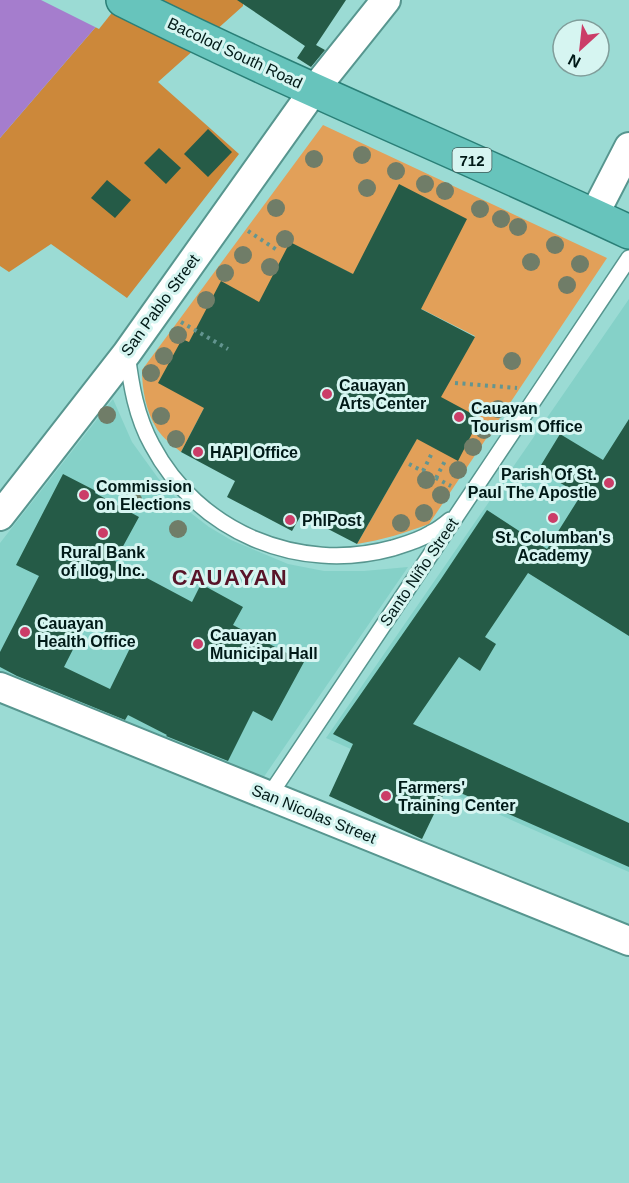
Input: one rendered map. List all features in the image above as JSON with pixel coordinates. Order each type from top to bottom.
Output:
[{"type":"highway","name":"Bacolod South Road","points":[[123,0],[314,90]]},
{"type":"highway","name":"712","points":[[314,90],[629,232]]},
{"type":"street","name":"San Pablo Street","points":[[0,516],[127,353],[314,90],[386,0]]},
{"type":"street","points":[[594,215],[629,147]]},
{"type":"street","name":"San Nicolas Street","points":[[0,687],[629,941]]},
{"type":"lane","name":"Santo Niño Street","points":[[269,796],[629,258]]},
{"type":"lane","points":[[127,353],[131,384],[139,416],[152,446],[170,474],[216,519],[245,534],[275,548],[307,554],[361,555],[403,545],[432,533],[457,515]]},
{"type":"path","points":[[225,215],[277,250]]},
{"type":"path","points":[[158,309],[228,349]]},
{"type":"path","points":[[455,383],[541,390]]},
{"type":"path","points":[[423,471],[432,453]]},
{"type":"path","points":[[436,478],[446,459]]},
{"type":"path","points":[[409,464],[470,495]]},
{"type":"shaded area","points":[[0,0],[119,0],[0,138]]},
{"type":"shaded area","points":[[119,0],[243,0],[243,6],[158,82],[239,154],[127,298],[51,244],[9,272],[0,266],[0,138]]},
{"type":"shaded area","points":[[323,125],[607,258],[429,524],[393,536],[357,544],[475,336],[291,243],[181,452],[162,435],[153,422],[147,408],[143,385],[142,370]]},
{"type":"shaded area","name":"St. Columban's Academy","points":[[629,299],[629,872],[326,738]]},
{"type":"shaded area","points":[[113,399],[132,442],[158,478],[187,510],[231,540],[288,564],[324,571],[364,571],[408,567],[259,784],[0,677],[0,543]]},
{"type":"pier","points":[[41,0],[122,0],[99,29]]},
{"type":"building","points":[[237,0],[346,0],[316,45],[325,50],[311,67],[297,58],[305,46]]},
{"type":"building","points":[[208,129],[232,152],[208,177],[184,154]]},
{"type":"building","points":[[159,148],[181,168],[166,184],[144,163]]},
{"type":"building","points":[[107,180],[131,200],[115,218],[91,198]]},
{"type":"building","name":"Cauayan Arts Center","points":[[399,184],[467,219],[421,309],[475,337],[441,397],[480,418],[458,461],[417,439],[357,544],[301,515],[292,531],[227,497],[235,481],[181,452],[204,408],[158,383],[182,339],[189,342],[221,281],[259,302],[290,242],[353,274]]},
{"type":"building","points":[[629,419],[629,636],[528,573],[485,637],[496,644],[480,671],[459,657],[413,724],[629,823],[629,867],[447,787],[422,839],[329,796],[353,744],[333,734],[487,510],[547,549],[581,495],[538,470],[560,434],[603,460]]},
{"type":"building","points":[[63,474],[139,517],[115,561],[192,602],[201,584],[243,607],[233,625],[304,662],[272,721],[253,711],[228,761],[166,736],[128,715],[125,720],[0,667],[0,652],[39,576],[16,565]],"holes":[[[87,622],[131,646],[110,689],[64,667]]]},
{"type":"place","name":"Cauayan Arts Center","points":[[327,394]]},
{"type":"place","name":"Cauayan Tourism Office","points":[[459,417]]},
{"type":"place","name":"HAPI Office","points":[[198,452]]},
{"type":"place","name":"Parish Of St. Paul The Apostle","points":[[609,483]]},
{"type":"place","name":"Commission on Elections","points":[[84,495]]},
{"type":"place","name":"St. Columban's Academy","points":[[553,518]]},
{"type":"place","name":"PhlPost","points":[[290,520]]},
{"type":"place","name":"Rural Bank of Ilog, Inc.","points":[[103,533]]},
{"type":"place","name":"Cauayan Health Office","points":[[25,632]]},
{"type":"place","name":"Cauayan Municipal Hall","points":[[198,644]]},
{"type":"place","name":"Farmers' Training Center","points":[[386,796]]},
{"type":"district","name":"CAUAYAN","points":[[230,577]]}]
